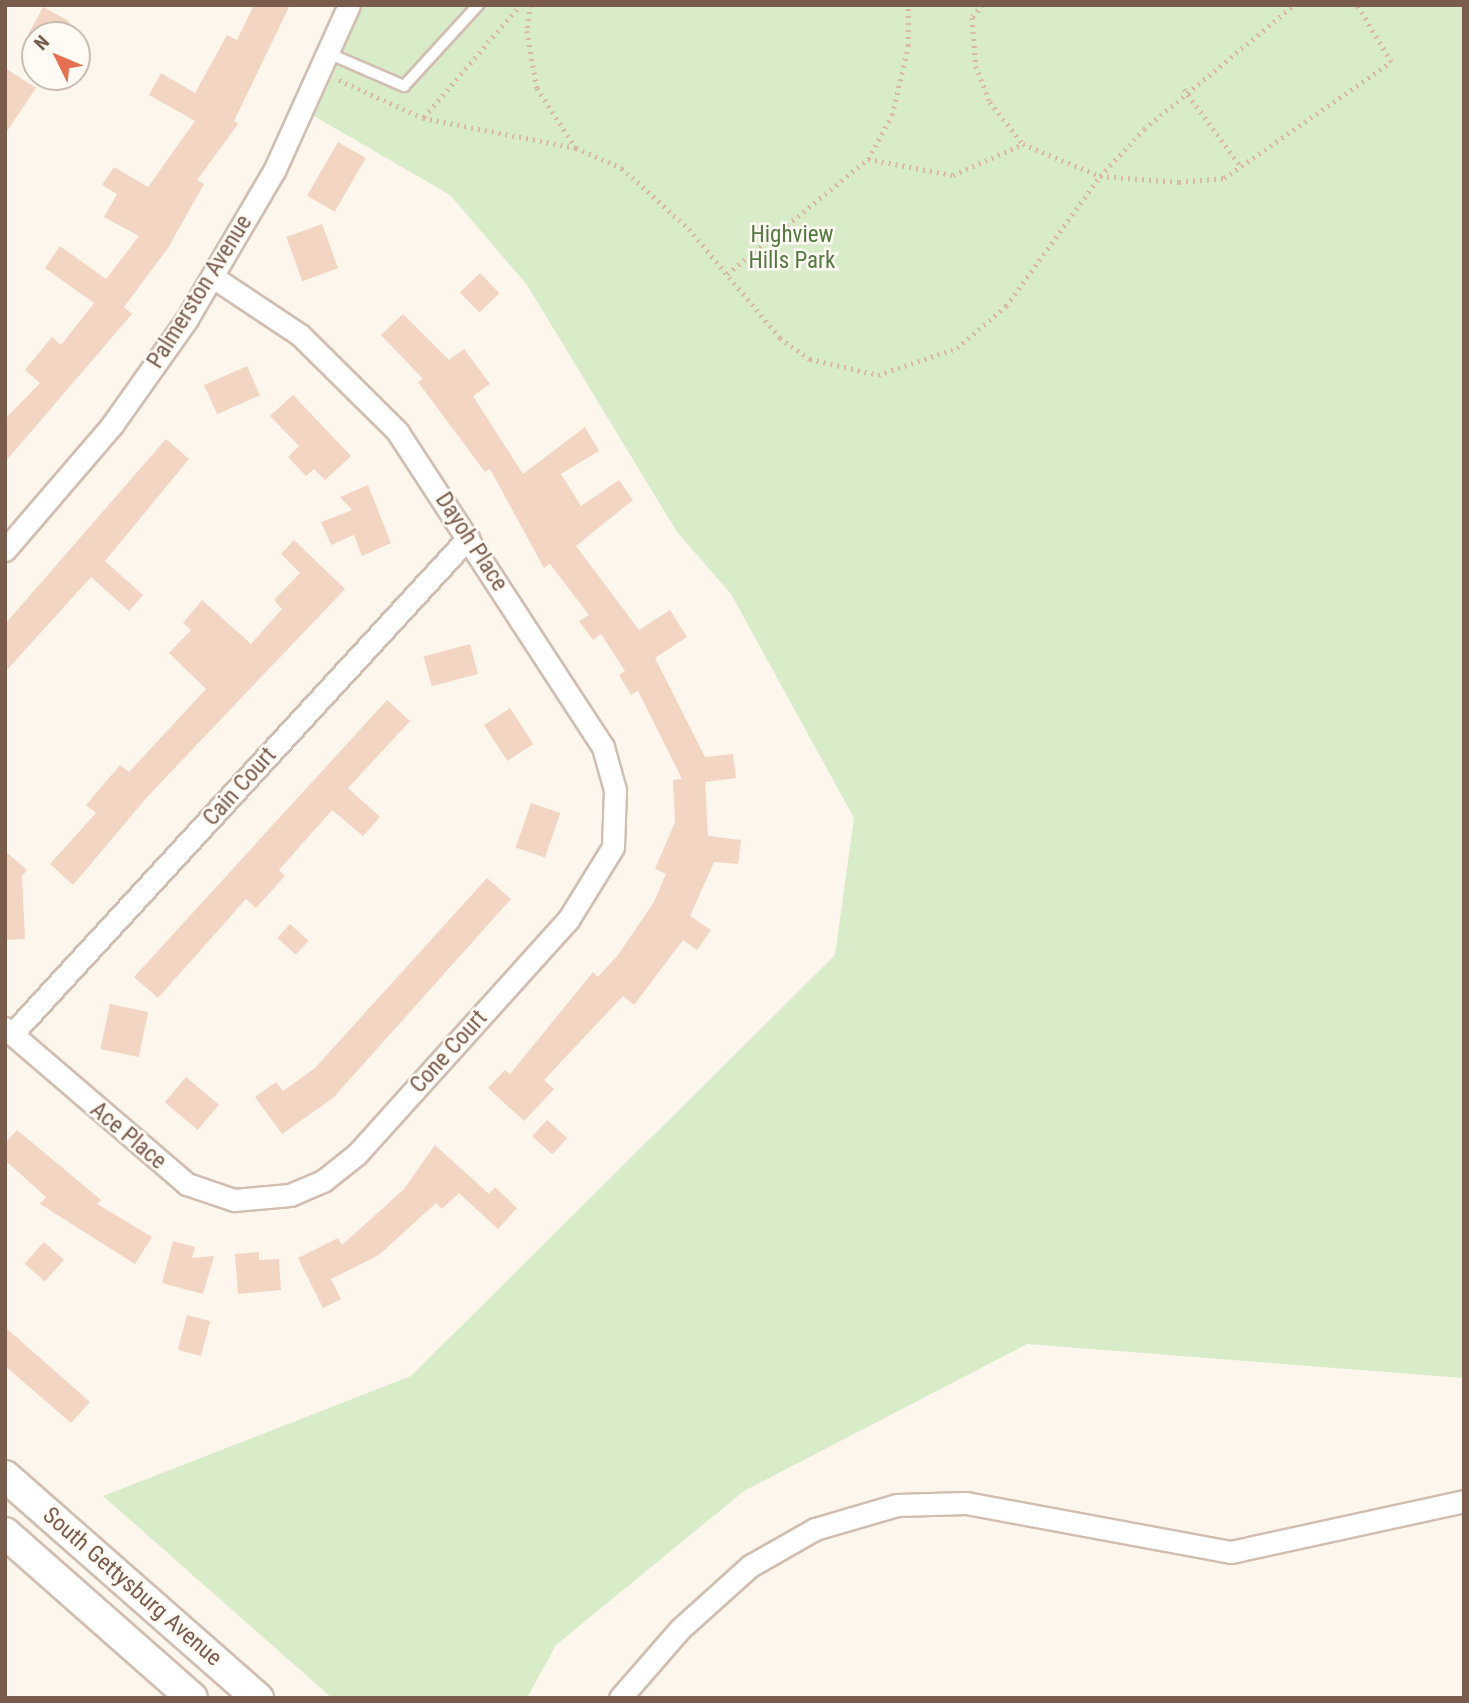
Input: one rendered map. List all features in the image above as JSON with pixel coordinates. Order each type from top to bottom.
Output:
[{"type":"main road","name":"South Gettysburg Avenue","points":[[5,1476],[258,1698]]},
{"type":"main road","name":"South Gettysburg Avenue","points":[[5,1533],[192,1698]]},
{"type":"street","name":"Palmerston Avenue","points":[[5,550],[112,425],[213,277],[274,171],[330,54],[349,5]]},
{"type":"street","name":"Dayoh Place","points":[[213,277],[280,320],[351,379],[398,432],[468,538],[603,747],[617,809],[613,847],[601,874]]},
{"type":"street","name":"Cain Court","points":[[9,1031],[468,538]]},
{"type":"street","name":"Cone Court","points":[[273,1199],[323,1181],[356,1154],[568,920],[601,874]]},
{"type":"street","name":"Ace Place","points":[[9,1031],[187,1184],[234,1200],[273,1199]]},
{"type":"street","points":[[620,1698],[680,1629],[750,1566],[815,1529],[897,1505],[966,1503],[1231,1552],[1464,1501]]},
{"type":"lane","points":[[330,54],[404,86],[478,5]]},
{"type":"path","points":[[423,118],[520,5]]},
{"type":"path","points":[[531,5],[527,31],[537,88],[576,148]]},
{"type":"path","points":[[727,274],[868,159],[892,115],[908,46],[908,5]]},
{"type":"path","points":[[983,5],[972,18],[976,66],[990,102],[1023,145],[1100,176],[1179,182],[1224,178],[1242,168],[1391,62],[1357,5]]},
{"type":"path","points":[[331,77],[423,118],[576,148],[621,168],[656,193],[780,338],[810,359],[878,375],[911,369],[957,348],[1006,306],[1100,176],[1184,89],[1294,5]]},
{"type":"path","points":[[1184,89],[1242,168]]},
{"type":"path","points":[[868,159],[953,174],[1023,145]]},
{"type":"green space","name":"Highview Hills Park","points":[[363,5],[1464,5],[1464,1378],[1027,1344],[744,1491],[556,1645],[527,1698],[332,1698],[103,1496],[411,1376],[835,955],[854,818],[731,594],[677,532],[527,285],[450,195],[314,116]]},
{"type":"building","points":[[254,5],[290,5],[234,121],[238,124],[197,180],[204,184],[168,248],[124,307],[132,314],[5,462],[5,419],[40,383],[25,370],[52,337],[61,345],[94,303],[45,268],[60,246],[106,279],[139,236],[104,217],[117,194],[102,185],[114,167],[148,187],[195,121],[149,95],[161,73],[195,93],[227,35],[237,40]]},
{"type":"building","points":[[43,7],[69,21],[36,21]]},
{"type":"building","points":[[5,68],[21,78],[21,91],[34,91],[5,134]]},
{"type":"building","points":[[338,142],[366,158],[335,212],[307,196]]},
{"type":"building","points":[[322,224],[338,268],[302,281],[286,237]]},
{"type":"building","points":[[480,273],[499,293],[479,313],[460,292]]},
{"type":"building","points":[[403,314],[449,360],[464,349],[490,384],[473,396],[523,474],[585,427],[599,451],[561,474],[581,506],[619,480],[633,500],[576,546],[639,630],[670,610],[687,637],[655,658],[705,757],[733,754],[736,778],[705,782],[708,836],[741,840],[738,864],[714,862],[690,916],[711,930],[697,950],[683,940],[634,1005],[623,996],[544,1080],[554,1089],[524,1121],[488,1088],[505,1070],[510,1074],[593,972],[598,977],[618,955],[654,902],[666,874],[655,869],[675,822],[673,780],[682,779],[638,691],[631,695],[619,675],[625,671],[601,634],[593,640],[579,621],[589,615],[550,564],[544,568],[490,469],[485,472],[418,382],[423,379],[381,335]]},
{"type":"building","points":[[247,366],[260,395],[217,414],[204,385]]},
{"type":"building","points":[[293,395],[351,456],[325,480],[314,469],[306,476],[288,457],[299,446],[270,416]]},
{"type":"building","points":[[166,439],[189,459],[105,561],[143,595],[129,611],[91,577],[5,672],[5,624]]},
{"type":"building","points":[[368,485],[391,543],[362,556],[354,535],[331,545],[321,522],[352,510],[340,497]]},
{"type":"building","points":[[294,540],[345,589],[148,796],[73,885],[50,864],[96,813],[86,805],[120,765],[129,772],[206,689],[169,653],[191,630],[183,623],[202,600],[251,644],[282,609],[274,600],[300,573],[281,554]]},
{"type":"building","points":[[470,644],[478,674],[432,686],[424,656]]},
{"type":"building","points":[[387,700],[410,721],[348,788],[380,817],[363,836],[332,810],[279,870],[285,876],[256,908],[246,899],[158,998],[134,977]]},
{"type":"building","points":[[510,708],[533,744],[507,761],[484,725]]},
{"type":"building","points":[[531,803],[560,813],[545,858],[516,847]]},
{"type":"building","points":[[5,851],[27,870],[22,876],[25,939],[5,940]]},
{"type":"building","points":[[487,878],[511,899],[333,1098],[282,1134],[255,1097],[276,1082],[283,1091],[315,1068]]},
{"type":"building","points":[[290,924],[309,941],[296,955],[277,938]]},
{"type":"building","points":[[110,1004],[148,1012],[139,1057],[100,1049]]},
{"type":"building","points":[[186,1077],[219,1105],[198,1130],[165,1102]]},
{"type":"building","points":[[547,1120],[567,1138],[552,1154],[532,1136]]},
{"type":"building","points":[[17,1130],[101,1200],[97,1204],[152,1237],[135,1264],[40,1204],[46,1197],[5,1160],[5,1143]]},
{"type":"building","points":[[435,1145],[489,1194],[495,1187],[517,1208],[498,1229],[459,1193],[442,1209],[436,1203],[379,1255],[331,1279],[341,1299],[323,1308],[298,1258],[338,1238],[342,1245],[404,1189]]},
{"type":"building","points":[[173,1241],[195,1247],[192,1258],[214,1256],[203,1294],[162,1283]]},
{"type":"building","points":[[44,1242],[64,1260],[45,1282],[25,1264]]},
{"type":"building","points":[[259,1252],[259,1260],[279,1259],[281,1290],[238,1294],[235,1254]]},
{"type":"building","points":[[187,1315],[210,1321],[201,1356],[178,1350]]},
{"type":"building","points":[[5,1327],[90,1402],[71,1423],[5,1366]]}]
